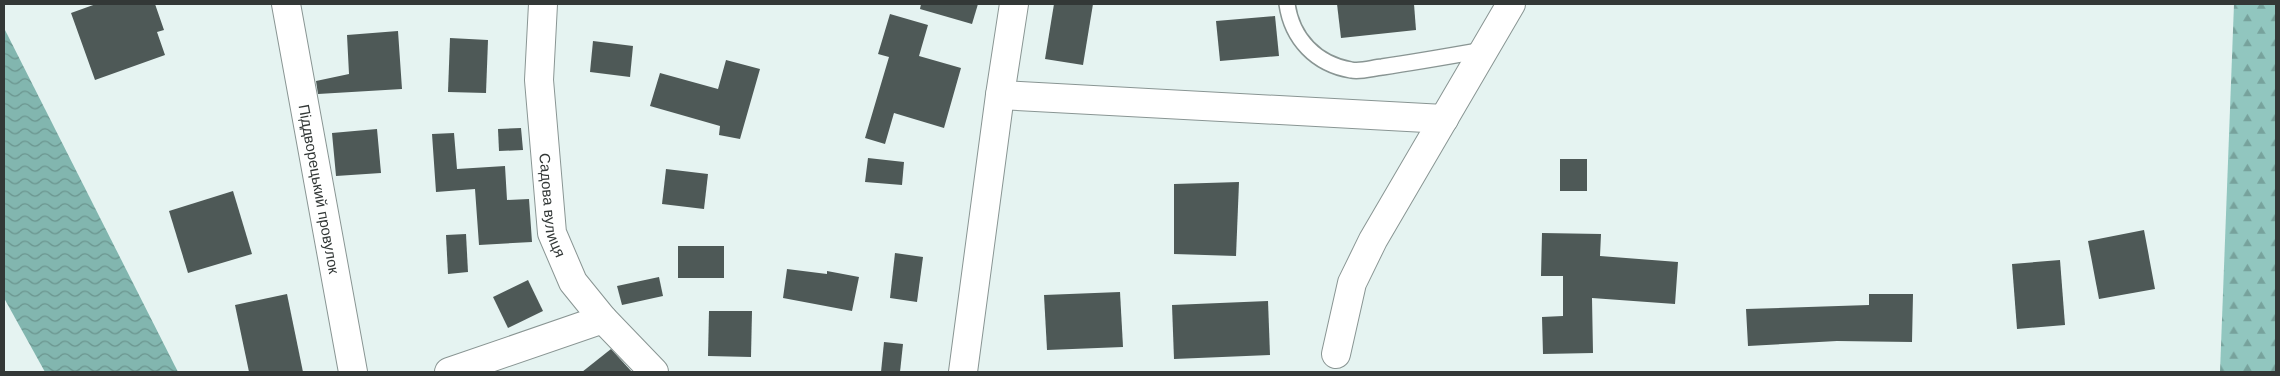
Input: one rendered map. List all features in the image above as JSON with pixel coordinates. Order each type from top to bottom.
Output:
[{"type":"street","name":"Піддворецький провулок","points":[[286,4],[353,372]]},
{"type":"street","name":"Садова вулиця","points":[[543,4],[539,80],[552,233],[572,282],[603,319],[654,372]]},
{"type":"street","points":[[963,372],[1014,4]]},
{"type":"street","points":[[1336,354],[1352,283],[1372,240],[1511,4]]},
{"type":"street","points":[[1000,95],[1444,119]]},
{"type":"street","points":[[449,372],[603,319]]},
{"type":"lane","points":[[1287,4],[1289,17],[1300,40],[1326,63],[1353,71],[1426,61],[1484,50]]},
{"type":"green space","points":[[2234,4],[2276,4],[2276,372],[2220,372]]},
{"type":"water","points":[[4,28],[178,372],[45,372],[4,298]]},
{"type":"building","points":[[96,4],[155,4],[164,30],[157,32],[165,55],[95,80],[71,13]]},
{"type":"building","points":[[921,4],[978,4],[972,24],[920,9]]},
{"type":"building","points":[[1054,4],[1093,4],[1083,65],[1045,59]]},
{"type":"building","points":[[1337,4],[1414,4],[1416,30],[1341,38]]},
{"type":"building","points":[[890,14],[928,25],[919,56],[961,68],[944,128],[894,113],[885,144],[865,138],[889,57],[878,54]]},
{"type":"building","points":[[1275,16],[1279,56],[1220,61],[1216,21]]},
{"type":"building","points":[[398,31],[402,89],[318,94],[316,81],[349,74],[347,35]]},
{"type":"building","points":[[450,38],[488,40],[486,93],[448,92]]},
{"type":"building","points":[[593,41],[633,46],[630,77],[590,72]]},
{"type":"building","points":[[726,60],[760,69],[740,139],[719,135],[720,126],[650,106],[660,73],[718,89]]},
{"type":"building","points":[[521,128],[523,150],[499,151],[498,129]]},
{"type":"building","points":[[377,129],[381,173],[336,176],[332,133]]},
{"type":"building","points":[[454,133],[457,169],[505,166],[507,200],[529,199],[532,242],[479,245],[475,189],[436,192],[432,134]]},
{"type":"building","points":[[868,158],[904,162],[902,185],[865,182]]},
{"type":"building","points":[[1560,159],[1587,159],[1587,191],[1560,191]]},
{"type":"building","points":[[666,169],[708,174],[704,209],[662,204]]},
{"type":"building","points":[[1239,182],[1236,256],[1174,254],[1174,184]]},
{"type":"building","points":[[233,191],[252,254],[188,273],[169,211]]},
{"type":"building","points":[[2144,230],[2155,289],[2099,299],[2088,241]]},
{"type":"building","points":[[1542,233],[1601,234],[1600,256],[1678,262],[1675,304],[1592,298],[1593,353],[1543,354],[1542,317],[1563,316],[1563,276],[1541,276]]},
{"type":"building","points":[[466,234],[468,272],[448,274],[446,235]]},
{"type":"building","points":[[678,246],[724,246],[724,278],[678,278]]},
{"type":"building","points":[[895,253],[923,257],[917,302],[890,298]]},
{"type":"building","points":[[2060,260],[2065,325],[2017,329],[2012,264]]},
{"type":"building","points":[[787,269],[827,274],[827,271],[859,277],[852,311],[783,298]]},
{"type":"building","points":[[659,277],[663,296],[622,305],[617,286]]},
{"type":"building","points":[[528,280],[543,311],[508,328],[493,297]]},
{"type":"building","points":[[1120,292],[1123,347],[1047,350],[1044,295]]},
{"type":"building","points":[[287,294],[303,372],[249,372],[235,305]]},
{"type":"building","points":[[1869,294],[1913,294],[1912,342],[1837,341],[1748,346],[1746,309],[1869,305]]},
{"type":"building","points":[[1268,301],[1270,355],[1174,359],[1172,305]]},
{"type":"building","points":[[709,311],[752,311],[751,357],[708,356]]},
{"type":"building","points":[[884,342],[903,344],[900,372],[881,372]]},
{"type":"building","points":[[611,349],[632,372],[582,372]]}]
